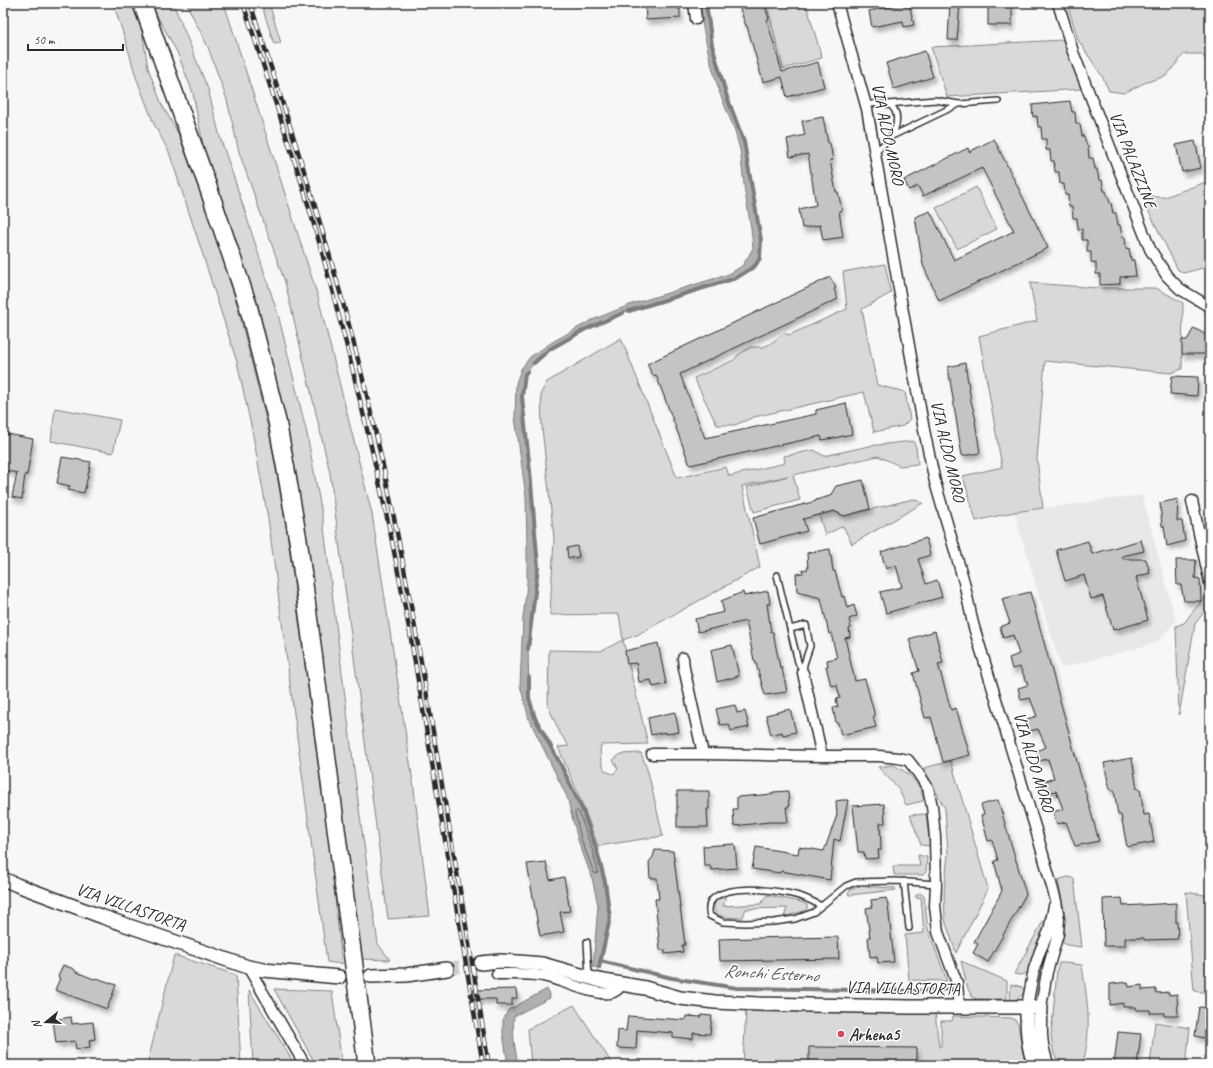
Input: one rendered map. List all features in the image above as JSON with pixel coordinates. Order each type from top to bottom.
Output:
[{"type":"highway","points":[[142,3],[208,187],[248,305],[277,421],[299,546],[367,1065]]},
{"type":"street","points":[[694,3],[696,19]]},
{"type":"street","name":"VIA ALDO MORO","points":[[837,3],[866,106],[918,400],[935,482],[964,582],[974,624],[1056,900],[1059,919],[1058,934],[1047,972],[1041,1007],[1040,1033],[1042,1051],[1047,1065]]},
{"type":"street","name":"VIA PALAZZINE","points":[[1058,3],[1074,52],[1150,249],[1167,276],[1180,289],[1210,307]]},
{"type":"street","points":[[1192,501],[1210,583]]},
{"type":"street","points":[[683,658],[703,754]]},
{"type":"street","points":[[803,673],[822,756]]},
{"type":"street","points":[[652,754],[879,756],[908,760],[928,788],[932,806],[935,837],[935,906],[938,932],[957,983],[959,1007]]},
{"type":"street","name":"VIA VILLASTORTA","points":[[3,879],[103,917],[248,967],[264,970],[339,976]]},
{"type":"street","name":"VIA ALDO MORO","points":[[1035,1065],[1029,1045],[1027,1006],[1034,969],[1049,931],[1056,900]]},
{"type":"street","name":"VIA VILLASTORTA","points":[[481,963],[500,961],[535,963],[589,977],[645,988],[680,998],[716,1002],[959,1007],[1041,1007]]},
{"type":"street","points":[[248,967],[305,1065]]},
{"type":"street","points":[[371,976],[406,975],[447,969]]},
{"type":"street","name":"VIA ALDO MORO","points":[[1027,1006],[1036,998],[1038,982],[1047,972]]},
{"type":"street","points":[[497,974],[519,973],[544,976],[600,993],[611,993],[616,991],[622,984]]},
{"type":"street","name":"VIA ALDO MORO","points":[[1027,1006],[1034,1017],[1035,1044],[1042,1051]]},
{"type":"lane","points":[[866,106],[876,103],[888,104],[936,100],[959,104],[998,101]]},
{"type":"lane","points":[[875,152],[890,137],[896,127],[897,119],[894,110],[888,104]]},
{"type":"lane","points":[[890,137],[959,104]]},
{"type":"lane","points":[[777,576],[798,662],[803,673]]},
{"type":"lane","points":[[790,629],[806,625],[810,646],[804,664],[803,673]]},
{"type":"lane","points":[[821,906],[804,898],[783,892],[742,889],[724,892],[714,897],[709,904],[708,910],[710,916],[723,922],[774,922],[795,919],[814,912],[846,886],[856,882],[936,884]]},
{"type":"lane","points":[[904,882],[909,928]]},
{"type":"lane","points":[[587,942],[589,977]]},
{"type":"shaded area","points":[[113,3],[131,3],[142,31],[148,68],[162,105],[178,133],[206,207],[237,304],[270,436],[287,532],[331,859],[342,964],[327,962],[268,518],[252,430],[237,362],[169,152],[154,124],[136,77]]},
{"type":"shaded area","points":[[150,3],[173,3],[208,89],[220,137],[279,318],[307,434],[323,520],[359,809],[378,944],[390,960],[360,959],[280,402],[258,305],[205,155],[193,93],[177,52]]},
{"type":"shaded area","points":[[186,3],[224,3],[318,297],[372,514],[413,782],[430,916],[388,919],[330,473],[285,282],[239,152],[227,100],[208,47]]},
{"type":"shaded area","points":[[261,3],[269,3],[281,43],[274,44]]},
{"type":"shaded area","points":[[766,3],[806,3],[822,58],[783,69]]},
{"type":"shaded area","points":[[1067,3],[1210,3],[1210,67],[1202,54],[1184,54],[1166,76],[1144,83],[1124,93],[1109,91],[1102,76],[1078,40]]},
{"type":"shaded area","points":[[1063,40],[1082,89],[947,97],[931,47]]},
{"type":"shaded area","points":[[1206,182],[1210,182],[1210,266],[1184,273],[1178,270],[1146,206],[1142,194],[1165,197]]},
{"type":"shaded area","points":[[976,187],[997,229],[957,249],[936,208]]},
{"type":"shaded area","points":[[885,264],[891,293],[862,309],[877,385],[905,392],[910,419],[903,426],[874,432],[864,392],[754,417],[735,425],[717,425],[694,378],[734,360],[738,355],[750,347],[763,347],[770,344],[784,333],[789,335],[847,309],[843,272]]},
{"type":"shaded area","points":[[1030,283],[1099,288],[1156,288],[1183,303],[1182,369],[1171,373],[1045,361],[1037,459],[1043,508],[1014,512],[976,521],[963,476],[1002,467],[979,336],[1037,321]]},
{"type":"shaded area","points":[[621,338],[677,478],[726,467],[729,476],[785,463],[784,456],[814,450],[824,456],[869,446],[913,441],[916,447],[918,464],[900,466],[878,456],[793,475],[800,500],[754,512],[747,487],[788,476],[742,486],[760,567],[637,635],[623,640],[619,614],[550,615],[554,538],[542,428],[541,393],[547,382]]},
{"type":"shaded area","points":[[55,408],[120,420],[113,453],[51,441]]},
{"type":"shaded area","points":[[1142,495],[1176,621],[1156,643],[1061,668],[1014,512]]},
{"type":"shaded area","points":[[913,499],[923,503],[852,544],[843,526],[825,535],[819,515],[834,511],[844,516]]},
{"type":"shaded area","points":[[1210,593],[1210,604],[1195,624],[1179,715],[1176,626],[1184,623],[1201,601]]},
{"type":"shaded area","points":[[623,640],[648,744],[601,745],[600,752],[602,765],[605,771],[613,774],[618,769],[613,760],[621,754],[641,753],[648,772],[663,836],[598,846],[580,798],[558,747],[569,746],[560,733],[548,706],[549,650],[601,651]]},
{"type":"shaded area","points":[[951,761],[988,889],[956,953],[945,920],[944,892],[948,854],[945,809],[924,768]]},
{"type":"shaded area","points":[[892,765],[905,772],[913,779],[922,792],[923,801],[906,805],[898,788],[878,767]]},
{"type":"shaded area","points":[[926,814],[930,846],[921,845],[910,815]]},
{"type":"shaded area","points":[[918,855],[927,857],[926,872],[923,875],[894,875],[893,866],[920,866]]},
{"type":"shaded area","points":[[1067,877],[1074,878],[1082,947],[1067,945],[1063,943],[1061,939],[1064,911],[1058,880]]},
{"type":"shaded area","points":[[860,886],[895,888],[896,890],[849,895],[848,893],[850,890]]},
{"type":"shaded area","points":[[1186,892],[1210,896],[1210,993],[1194,991]]},
{"type":"shaded area","points":[[920,893],[924,896],[928,929],[947,981],[909,980],[905,935],[924,933],[921,897],[916,898],[916,895]]},
{"type":"shaded area","points":[[767,895],[801,902],[807,905],[807,909],[784,917],[787,908],[746,909],[742,918],[725,917],[715,912],[714,904],[718,899],[726,897],[723,906],[761,904]]},
{"type":"shaded area","points":[[1048,912],[1046,927],[1033,956],[1028,972],[1020,975],[1014,974]]},
{"type":"shaded area","points":[[174,955],[236,975],[241,1065],[147,1065]]},
{"type":"shaded area","points":[[961,961],[1007,981],[1007,999],[973,998],[968,989]]},
{"type":"shaded area","points":[[1059,963],[1082,965],[1087,1002],[1088,1028],[1082,1065],[1060,1065],[1054,1054],[1051,1036],[1057,970]]},
{"type":"shaded area","points":[[1011,984],[1022,987],[1025,991],[1019,998],[1010,1000]]},
{"type":"shaded area","points":[[274,989],[332,991],[342,1065],[316,1065]]},
{"type":"shaded area","points":[[249,990],[295,1065],[253,1065]]},
{"type":"shaded area","points":[[574,1005],[613,1065],[531,1065],[528,1029]]},
{"type":"shaded area","name":"Arhena5","points":[[746,1010],[935,1012],[939,1047],[941,1046],[941,1021],[952,1021],[953,1016],[1012,1018],[1018,1024],[1023,1054],[1027,1065],[743,1065]]},
{"type":"shaded area","points":[[1155,1022],[1190,1028],[1186,1065],[1150,1065]]},
{"type":"water","points":[[700,3],[706,3],[712,45],[727,97],[744,142],[761,240],[760,258],[755,266],[736,278],[618,314],[584,330],[550,349],[535,362],[525,374],[522,397],[538,567],[528,645],[529,698],[535,718],[561,765],[583,811],[597,851],[605,882],[610,918],[599,968],[593,967],[598,905],[592,878],[578,840],[567,797],[529,719],[520,685],[523,618],[527,583],[527,546],[526,497],[515,417],[516,383],[521,369],[530,357],[554,341],[592,320],[632,304],[729,274],[742,266],[753,248],[740,150],[735,131],[720,94],[710,60],[703,28]]},
{"type":"water","points":[[547,989],[550,998],[514,1016],[515,1047],[518,1065],[508,1065],[503,1034],[503,1020],[508,1010]]},
{"type":"building","points":[[645,3],[677,3],[678,9],[680,8],[680,18],[646,20]]},
{"type":"building","points":[[738,3],[764,3],[769,19],[767,20],[782,72],[818,62],[824,87],[787,97],[782,77],[763,82],[747,26]]},
{"type":"building","points":[[909,3],[914,25],[904,27],[903,21],[872,27],[869,11]]},
{"type":"building","points":[[950,3],[960,3],[957,40],[948,40]]},
{"type":"building","points":[[988,3],[1012,3],[1012,25],[988,25]]},
{"type":"building","points":[[925,51],[933,77],[894,89],[886,63]]},
{"type":"building","points":[[1070,101],[1072,112],[1075,112],[1076,124],[1080,124],[1082,136],[1084,136],[1088,146],[1089,158],[1093,158],[1099,180],[1102,180],[1104,191],[1106,191],[1111,203],[1113,213],[1116,213],[1122,237],[1125,237],[1126,249],[1129,248],[1131,260],[1134,260],[1136,276],[1120,277],[1120,284],[1100,285],[1100,274],[1096,274],[1096,263],[1091,262],[1091,252],[1087,252],[1087,240],[1082,240],[1082,229],[1078,229],[1077,218],[1073,218],[1072,207],[1069,207],[1068,195],[1065,195],[1064,184],[1060,184],[1059,172],[1055,172],[1054,161],[1051,161],[1050,150],[1046,150],[1046,139],[1042,139],[1041,127],[1038,127],[1037,116],[1033,117],[1032,105]]},
{"type":"building","points":[[823,117],[833,160],[830,160],[836,192],[838,192],[842,210],[839,211],[843,237],[823,240],[820,225],[802,228],[799,209],[816,205],[808,154],[790,157],[787,139],[805,135],[802,121]]},
{"type":"building","points":[[994,139],[1048,248],[939,301],[923,265],[915,217],[930,211],[954,260],[1014,231],[982,168],[923,196],[918,186],[909,190],[904,180],[968,148],[969,152]]},
{"type":"building","points":[[1195,141],[1201,168],[1182,172],[1176,145]]},
{"type":"building","points":[[830,277],[836,288],[834,289],[838,299],[680,374],[705,438],[816,414],[816,410],[846,403],[852,434],[822,440],[821,436],[690,465],[656,375],[653,376],[647,364]]},
{"type":"building","points":[[1194,328],[1210,337],[1210,354],[1182,354],[1182,340],[1187,340]]},
{"type":"building","points":[[965,363],[971,401],[976,420],[980,453],[962,456],[948,367]]},
{"type":"building","points":[[1172,376],[1198,377],[1197,396],[1170,394]]},
{"type":"building","points":[[3,433],[33,439],[27,475],[25,474],[22,499],[12,497],[17,473],[3,470]]},
{"type":"building","points":[[62,457],[91,462],[84,493],[68,490],[70,486],[57,483]]},
{"type":"building","points":[[863,480],[870,509],[844,516],[834,511],[803,519],[807,531],[760,544],[753,518],[816,501],[830,496],[836,486]]},
{"type":"building","points":[[1178,499],[1177,521],[1182,521],[1185,541],[1167,546],[1164,526],[1162,526],[1160,503]]},
{"type":"building","points":[[926,538],[930,555],[918,559],[926,584],[937,580],[942,597],[886,613],[880,592],[902,587],[896,565],[886,569],[881,552]]},
{"type":"building","points":[[1141,540],[1144,551],[1122,556],[1123,559],[1146,559],[1150,573],[1136,577],[1148,620],[1113,630],[1103,596],[1091,599],[1084,575],[1065,581],[1056,550],[1088,541],[1092,554]]},
{"type":"building","points":[[577,546],[579,557],[568,558],[567,548]]},
{"type":"building","points":[[830,549],[833,571],[835,571],[842,597],[844,596],[847,608],[854,605],[857,616],[849,619],[851,628],[849,629],[850,637],[845,638],[855,681],[865,679],[875,716],[873,717],[876,727],[841,735],[838,723],[836,723],[833,708],[838,707],[836,699],[840,698],[837,685],[831,686],[826,666],[828,666],[827,660],[837,658],[831,633],[829,634],[821,598],[797,592],[796,574],[803,573],[802,570],[808,569],[807,553]]},
{"type":"building","points":[[1176,560],[1196,560],[1195,578],[1200,579],[1201,601],[1184,601],[1181,585],[1177,585]]},
{"type":"building","points":[[768,591],[770,604],[767,604],[771,632],[773,632],[780,668],[782,668],[787,692],[765,695],[754,660],[746,621],[698,632],[695,619],[724,612],[721,601],[743,592],[744,596]]},
{"type":"building","points":[[1030,592],[1099,841],[1075,846],[1066,822],[1057,824],[1053,812],[1063,809],[1056,791],[1048,793],[1045,781],[1054,778],[1048,759],[1039,761],[1036,751],[1046,747],[1038,729],[1030,731],[1027,719],[1037,716],[1030,698],[1021,700],[1018,688],[1028,685],[1020,667],[1012,669],[1009,658],[1019,654],[1013,635],[1003,638],[1000,627],[1010,623],[1002,599]]},
{"type":"building","points":[[935,631],[943,663],[938,664],[951,710],[956,708],[970,755],[943,762],[931,717],[925,718],[913,673],[919,671],[909,639]]},
{"type":"building","points":[[658,643],[666,684],[653,687],[651,680],[639,682],[636,663],[627,664],[625,651]]},
{"type":"building","points":[[732,645],[739,676],[717,682],[711,650]]},
{"type":"building","points":[[735,705],[737,713],[745,711],[749,727],[731,731],[729,724],[720,725],[716,709]]},
{"type":"building","points":[[790,709],[796,732],[783,735],[782,732],[771,735],[766,715]]},
{"type":"building","points":[[675,712],[679,732],[666,734],[666,732],[651,735],[648,718]]},
{"type":"building","points":[[1132,758],[1137,789],[1140,789],[1144,815],[1149,814],[1154,842],[1127,847],[1121,815],[1118,815],[1114,790],[1110,790],[1104,763]]},
{"type":"building","points":[[677,791],[709,791],[709,809],[707,809],[708,827],[677,827]]},
{"type":"building","points":[[788,791],[789,807],[786,807],[788,822],[769,822],[734,826],[733,809],[737,809],[737,797],[773,794],[773,792]]},
{"type":"building","points":[[848,800],[840,841],[834,839],[830,880],[781,871],[780,873],[752,869],[756,847],[798,854],[799,847],[824,851],[837,815],[836,801]]},
{"type":"building","points":[[998,800],[1026,894],[988,962],[973,953],[978,944],[974,942],[1002,891],[994,861],[998,860],[992,840],[988,841],[981,815],[984,814],[981,805]]},
{"type":"building","points":[[884,804],[885,823],[880,823],[881,850],[878,850],[879,858],[865,859],[864,852],[858,852],[853,806]]},
{"type":"building","points":[[735,844],[737,868],[712,870],[710,866],[704,866],[703,846]]},
{"type":"building","points":[[655,850],[673,851],[685,945],[682,945],[683,952],[665,954],[665,950],[660,950],[655,899],[659,899],[657,878],[650,878],[649,862],[653,857]]},
{"type":"building","points":[[546,862],[550,880],[564,877],[570,911],[560,912],[564,932],[540,936],[527,864]]},
{"type":"building","points":[[886,898],[894,962],[878,963],[877,956],[870,957],[868,937],[870,937],[866,908],[872,907],[871,900]]},
{"type":"building","points":[[1122,898],[1123,906],[1176,903],[1178,939],[1144,940],[1144,938],[1125,938],[1125,946],[1104,946],[1103,899]]},
{"type":"building","points":[[838,937],[839,959],[720,961],[719,939]]},
{"type":"building","points":[[63,965],[94,979],[97,978],[116,985],[107,1009],[55,990]]},
{"type":"building","points":[[1128,982],[1129,987],[1142,985],[1142,990],[1156,989],[1156,993],[1169,992],[1169,995],[1177,994],[1178,1016],[1164,1016],[1164,1013],[1150,1013],[1150,1010],[1137,1010],[1136,1007],[1123,1007],[1123,1003],[1110,1005],[1110,984]]},
{"type":"building","points":[[516,989],[517,998],[512,999],[512,1005],[496,1005],[496,999],[474,999],[473,990]]},
{"type":"building","points":[[1199,1007],[1210,1008],[1210,1039],[1195,1036]]},
{"type":"building","points":[[701,1015],[712,1016],[710,1034],[693,1033],[693,1039],[673,1037],[673,1033],[637,1030],[636,1049],[617,1048],[618,1030],[626,1031],[628,1016],[685,1020],[686,1016],[701,1017]]},
{"type":"building","points":[[71,1017],[72,1024],[93,1022],[95,1039],[89,1040],[90,1047],[76,1049],[75,1041],[56,1043],[53,1020]]},
{"type":"building","points":[[1118,1032],[1141,1034],[1137,1065],[1114,1065]]},
{"type":"building","points":[[809,1047],[917,1048],[917,1065],[809,1065]]},
{"type":"waterway","points":[[629,311],[736,278],[755,266],[760,258],[761,240],[744,142],[727,97],[712,45],[706,3]]},
{"type":"waterway","points":[[534,363],[550,349],[584,330],[623,313]]},
{"type":"waterway","points":[[527,372],[525,374],[522,397],[538,567],[528,649]]},
{"type":"waterway","points":[[529,677],[529,698],[535,718],[561,765],[583,811],[597,851],[605,882],[610,918],[599,968]]},
{"type":"waterway","name":"Ronchi Esterno","points":[[600,961],[672,978],[737,988],[913,991],[950,989]]},
{"type":"tunnel","points":[[447,969],[481,963]]},
{"type":"railway","points":[[243,3],[302,184],[320,245],[371,446],[390,531],[410,633],[483,1065]]},
{"type":"railway","points":[[250,3],[318,215],[354,344],[380,450],[422,665],[489,1065]]},
{"type":"place","name":"Arhena5","points":[[841,1034]]}]
